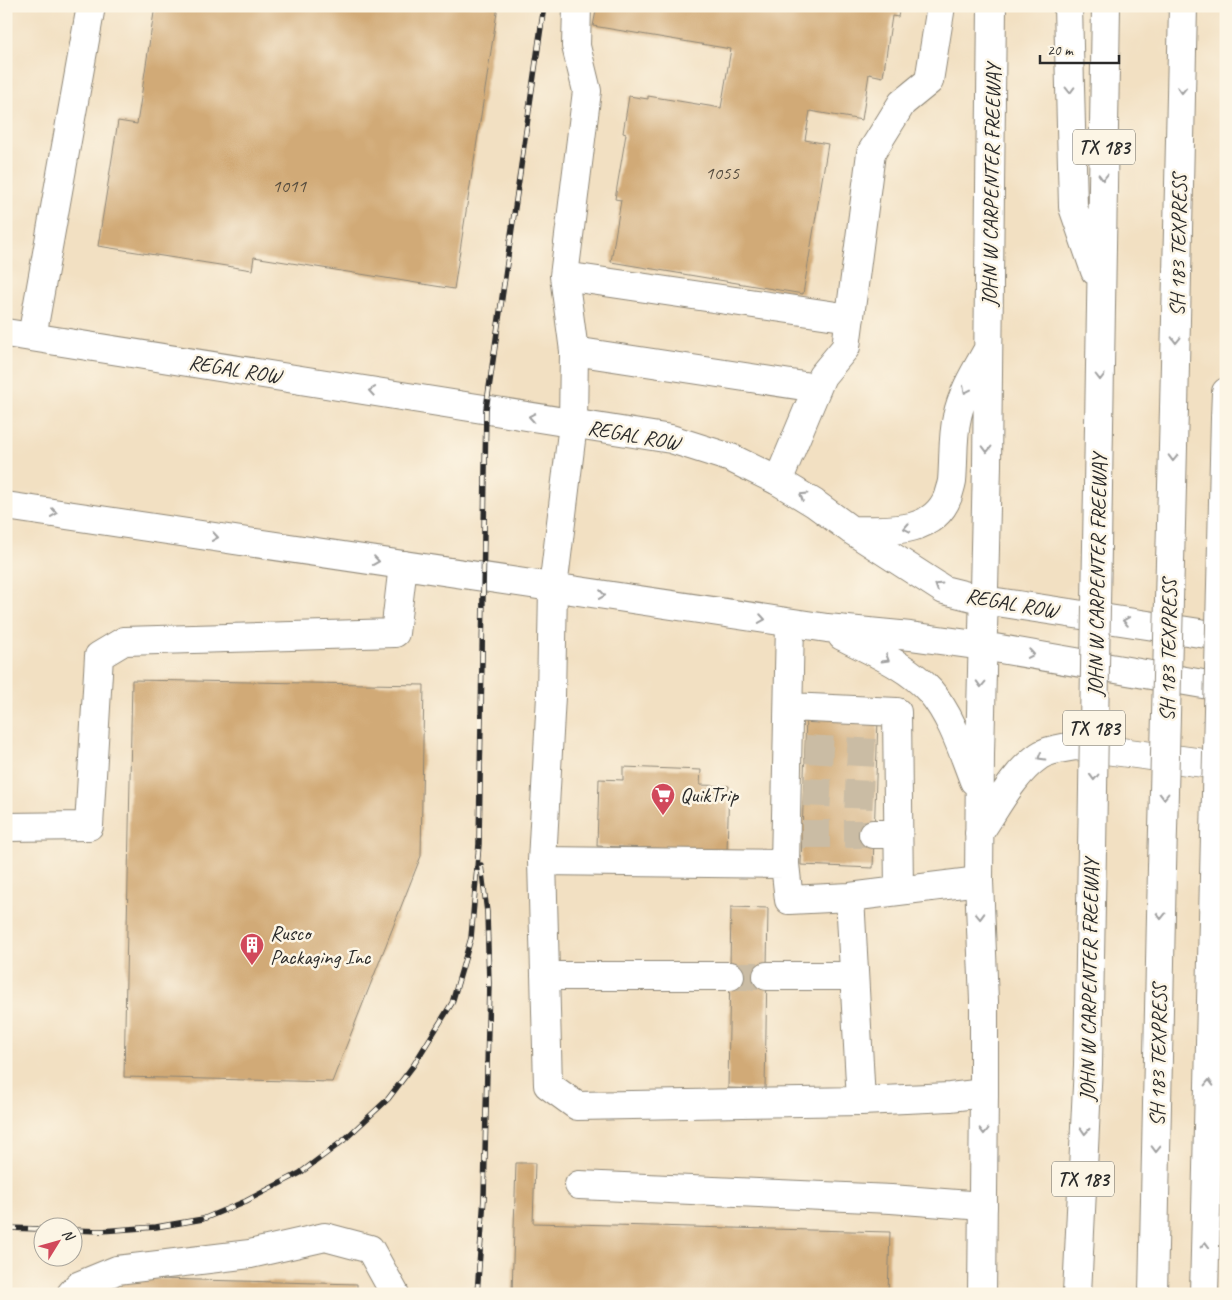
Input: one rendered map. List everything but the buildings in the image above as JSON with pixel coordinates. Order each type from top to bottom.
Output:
[{"type":"main road","points":[[19,335],[91,6]]},
{"type":"main road","points":[[577,6],[576,46],[587,91],[564,276],[574,351],[573,424],[553,588],[551,696],[542,861],[548,1085],[577,1106],[861,1101],[950,1097],[984,1093]]},
{"type":"main road","points":[[778,481],[822,376],[846,347],[871,153],[902,103],[929,81],[941,6]]},
{"type":"main road","name":"JOHN W CARPENTER FREEWAY","points":[[982,1294],[984,1001],[979,833],[989,348],[992,6]]},
{"type":"main road","points":[[1068,6],[1073,207],[1101,289]]},
{"type":"main road","name":"JOHN W CARPENTER FREEWAY","points":[[1077,1294],[1088,1065],[1106,6]]},
{"type":"main road","name":"SH 183 TEXPRESS","points":[[1153,1294],[1184,6]]},
{"type":"main road","points":[[564,276],[850,318]]},
{"type":"main road","name":"REGAL ROW","points":[[19,335],[671,439],[731,458],[778,481],[944,590],[984,600],[1226,637]]},
{"type":"main road","points":[[851,530],[899,530],[915,526],[936,515],[945,503],[952,485],[956,418],[962,397],[989,348]]},
{"type":"main road","points":[[574,351],[817,388]]},
{"type":"main road","points":[[1204,1294],[1226,392]]},
{"type":"main road","points":[[6,506],[790,623],[982,646],[1226,688]]},
{"type":"main road","points":[[6,827],[89,826],[99,656],[124,641],[395,634],[403,565]]},
{"type":"main road","points":[[790,623],[788,707],[796,749],[794,834],[785,864],[789,900],[850,897],[979,881]]},
{"type":"main road","points":[[827,628],[879,655],[916,679],[930,691],[954,728],[980,795]]},
{"type":"main road","points":[[788,707],[897,712],[887,754],[886,834],[898,891]]},
{"type":"main road","points":[[979,833],[1018,775],[1040,755],[1060,749],[1076,746],[1226,766]]},
{"type":"main road","points":[[542,861],[785,864]]},
{"type":"main road","points":[[850,897],[861,1101]]},
{"type":"main road","points":[[545,976],[730,976]]},
{"type":"main road","points":[[767,976],[854,976]]},
{"type":"main road","points":[[579,1185],[881,1199],[983,1206]]},
{"type":"main road","points":[[71,1294],[78,1286],[117,1270],[250,1254],[324,1236],[370,1249],[395,1294]]},
{"type":"tunnel","points":[[805,749],[877,753]]},
{"type":"tunnel","points":[[803,792],[875,795]]},
{"type":"tunnel","points":[[802,834],[873,834]]},
{"type":"tunnel","points":[[730,976],[767,976]]},
{"type":"railway","points":[[82,1230],[101,1231],[156,1227],[203,1219],[246,1201],[300,1173],[344,1140],[388,1099],[413,1066],[452,1003],[471,938],[479,844],[486,409],[544,6]]},
{"type":"railway","points":[[477,1294],[484,1198],[489,983],[487,912],[481,865]]},
{"type":"railway","points":[[6,1228],[32,1229]]},
{"type":"place","name":"QuikTrip","points":[[663,816]]},
{"type":"place","name":"Rusco Packaging Inc","points":[[252,966]]}]
